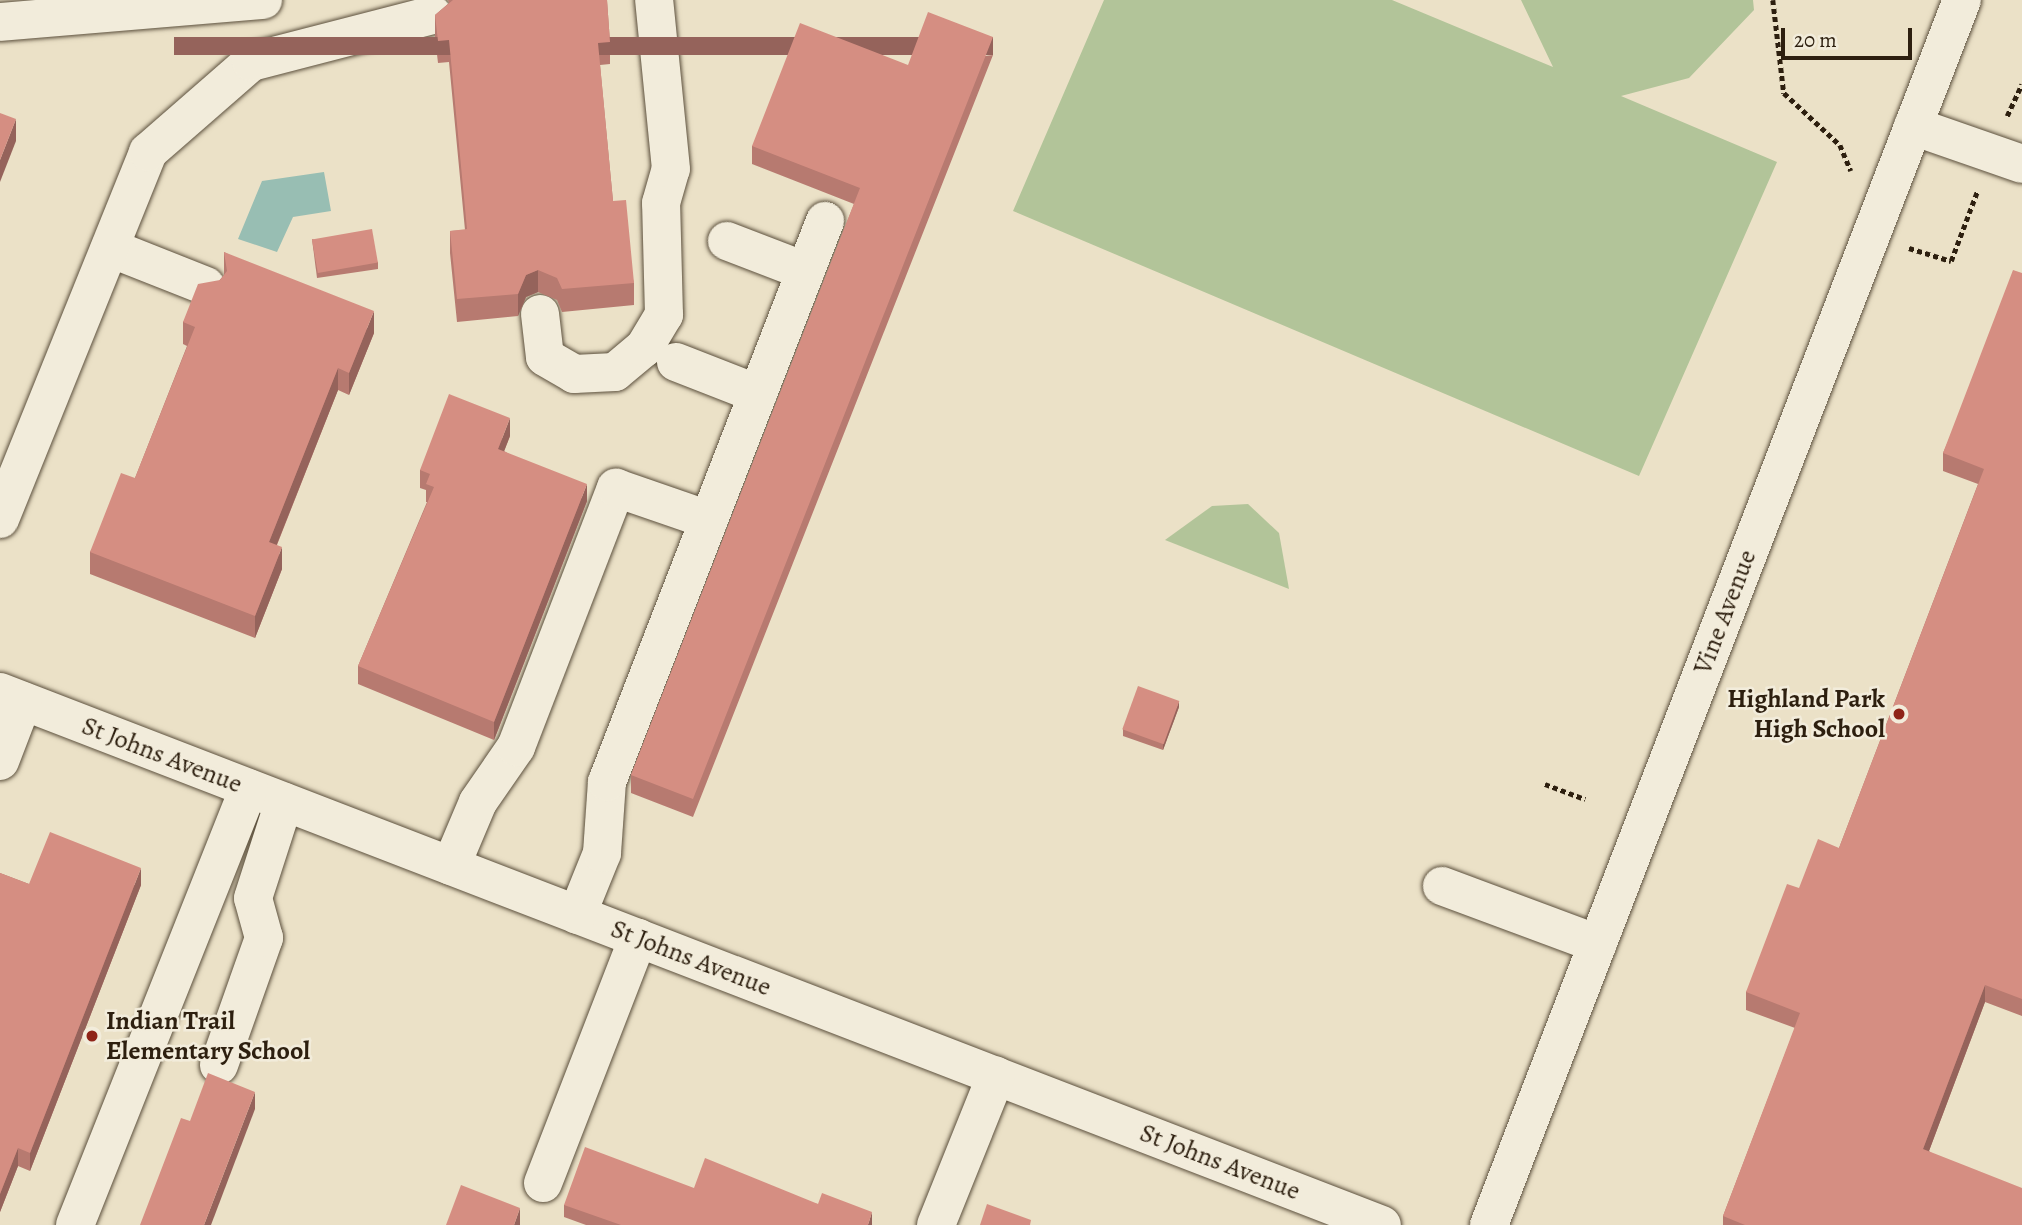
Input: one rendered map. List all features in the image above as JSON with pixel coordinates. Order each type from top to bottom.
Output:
[{"type":"street","points":[[540,314],[545,357],[574,374],[615,372],[645,348],[664,315],[662,203],[671,169],[654,0]]},
{"type":"street","name":"Vine Avenue","points":[[1489,1225],[1962,0]]},
{"type":"street","points":[[0,22],[254,1],[251,62]]},
{"type":"street","points":[[0,519],[148,152],[251,62],[433,15]]},
{"type":"street","points":[[1913,126],[2022,164]]},
{"type":"street","points":[[577,915],[602,853],[607,782],[825,221]]},
{"type":"street","points":[[727,240],[805,271]]},
{"type":"street","points":[[110,248],[206,286]]},
{"type":"street","points":[[676,362],[758,394]]},
{"type":"street","points":[[451,866],[478,802],[516,747],[616,488],[709,520]]},
{"type":"street","points":[[0,761],[11,696]]},
{"type":"street","name":"St Johns Avenue","points":[[11,696],[1382,1225]]},
{"type":"street","points":[[75,1225],[249,788]]},
{"type":"street","points":[[219,1065],[264,938],[253,898],[284,802]]},
{"type":"street","points":[[1442,886],[1598,944]]},
{"type":"street","points":[[543,1183],[638,938]]},
{"type":"street","points":[[936,1225],[996,1076]]},
{"type":"path","points":[[1773,0],[1784,93],[1840,145]]},
{"type":"path","points":[[1900,245],[1951,261],[1972,206]]},
{"type":"path","points":[[1545,783],[1585,799]]},
{"type":"green space","points":[[1104,0],[1392,0],[1553,67],[1521,0],[1753,0],[1754,10],[1689,78],[1621,96],[1777,162],[1639,476],[1013,211]]},
{"type":"green space","points":[[1248,504],[1279,533],[1289,589],[1165,540],[1212,506]]},
{"type":"water","points":[[324,172],[331,211],[293,217],[277,252],[238,239],[262,181]]},
{"type":"building","points":[[453,0],[607,0],[610,42],[598,43],[613,201],[626,200],[634,283],[562,289],[557,278],[538,270],[526,275],[518,294],[457,299],[450,231],[467,229],[449,40],[438,41],[435,15]]},
{"type":"building","points":[[928,12],[993,37],[693,799],[631,775],[860,188],[752,146],[800,23],[908,65]]},
{"type":"building","points":[[0,113],[16,119],[0,160]]},
{"type":"building","points":[[372,229],[378,262],[318,273],[312,240]]},
{"type":"building","points":[[224,252],[374,311],[349,373],[338,368],[269,542],[282,547],[255,616],[90,552],[121,473],[135,478],[195,327],[183,322],[198,284],[220,280],[227,271]]},
{"type":"building","name":"Highland Park High School","points":[[2013,270],[2022,273],[2022,999],[1985,985],[1923,1149],[2022,1188],[2022,1225],[1745,1225],[1723,1216],[1800,1013],[1746,992],[1787,884],[1799,888],[1818,839],[1839,848],[1984,469],[1943,453]]},
{"type":"building","points":[[449,394],[510,418],[498,449],[587,484],[494,722],[358,666],[434,487],[426,484],[430,474],[420,470]]},
{"type":"building","points":[[1138,686],[1179,701],[1164,744],[1122,729]]},
{"type":"building","name":"Indian Trail Elementary School","points":[[50,832],[141,868],[30,1153],[18,1148],[0,1194],[0,873],[29,884]]},
{"type":"building","points":[[208,1073],[255,1092],[204,1225],[140,1225],[181,1118],[190,1121]]},
{"type":"building","points":[[585,1147],[694,1188],[705,1158],[818,1204],[822,1193],[872,1212],[868,1225],[621,1225],[564,1205]]},
{"type":"building","points":[[461,1185],[520,1208],[514,1225],[446,1225]]},
{"type":"building","points":[[987,1204],[1031,1220],[1030,1225],[980,1225]]},
{"type":"place","name":"Highland Park High School","points":[[1899,714]]},
{"type":"place","name":"Indian Trail Elementary School","points":[[92,1036]]}]
